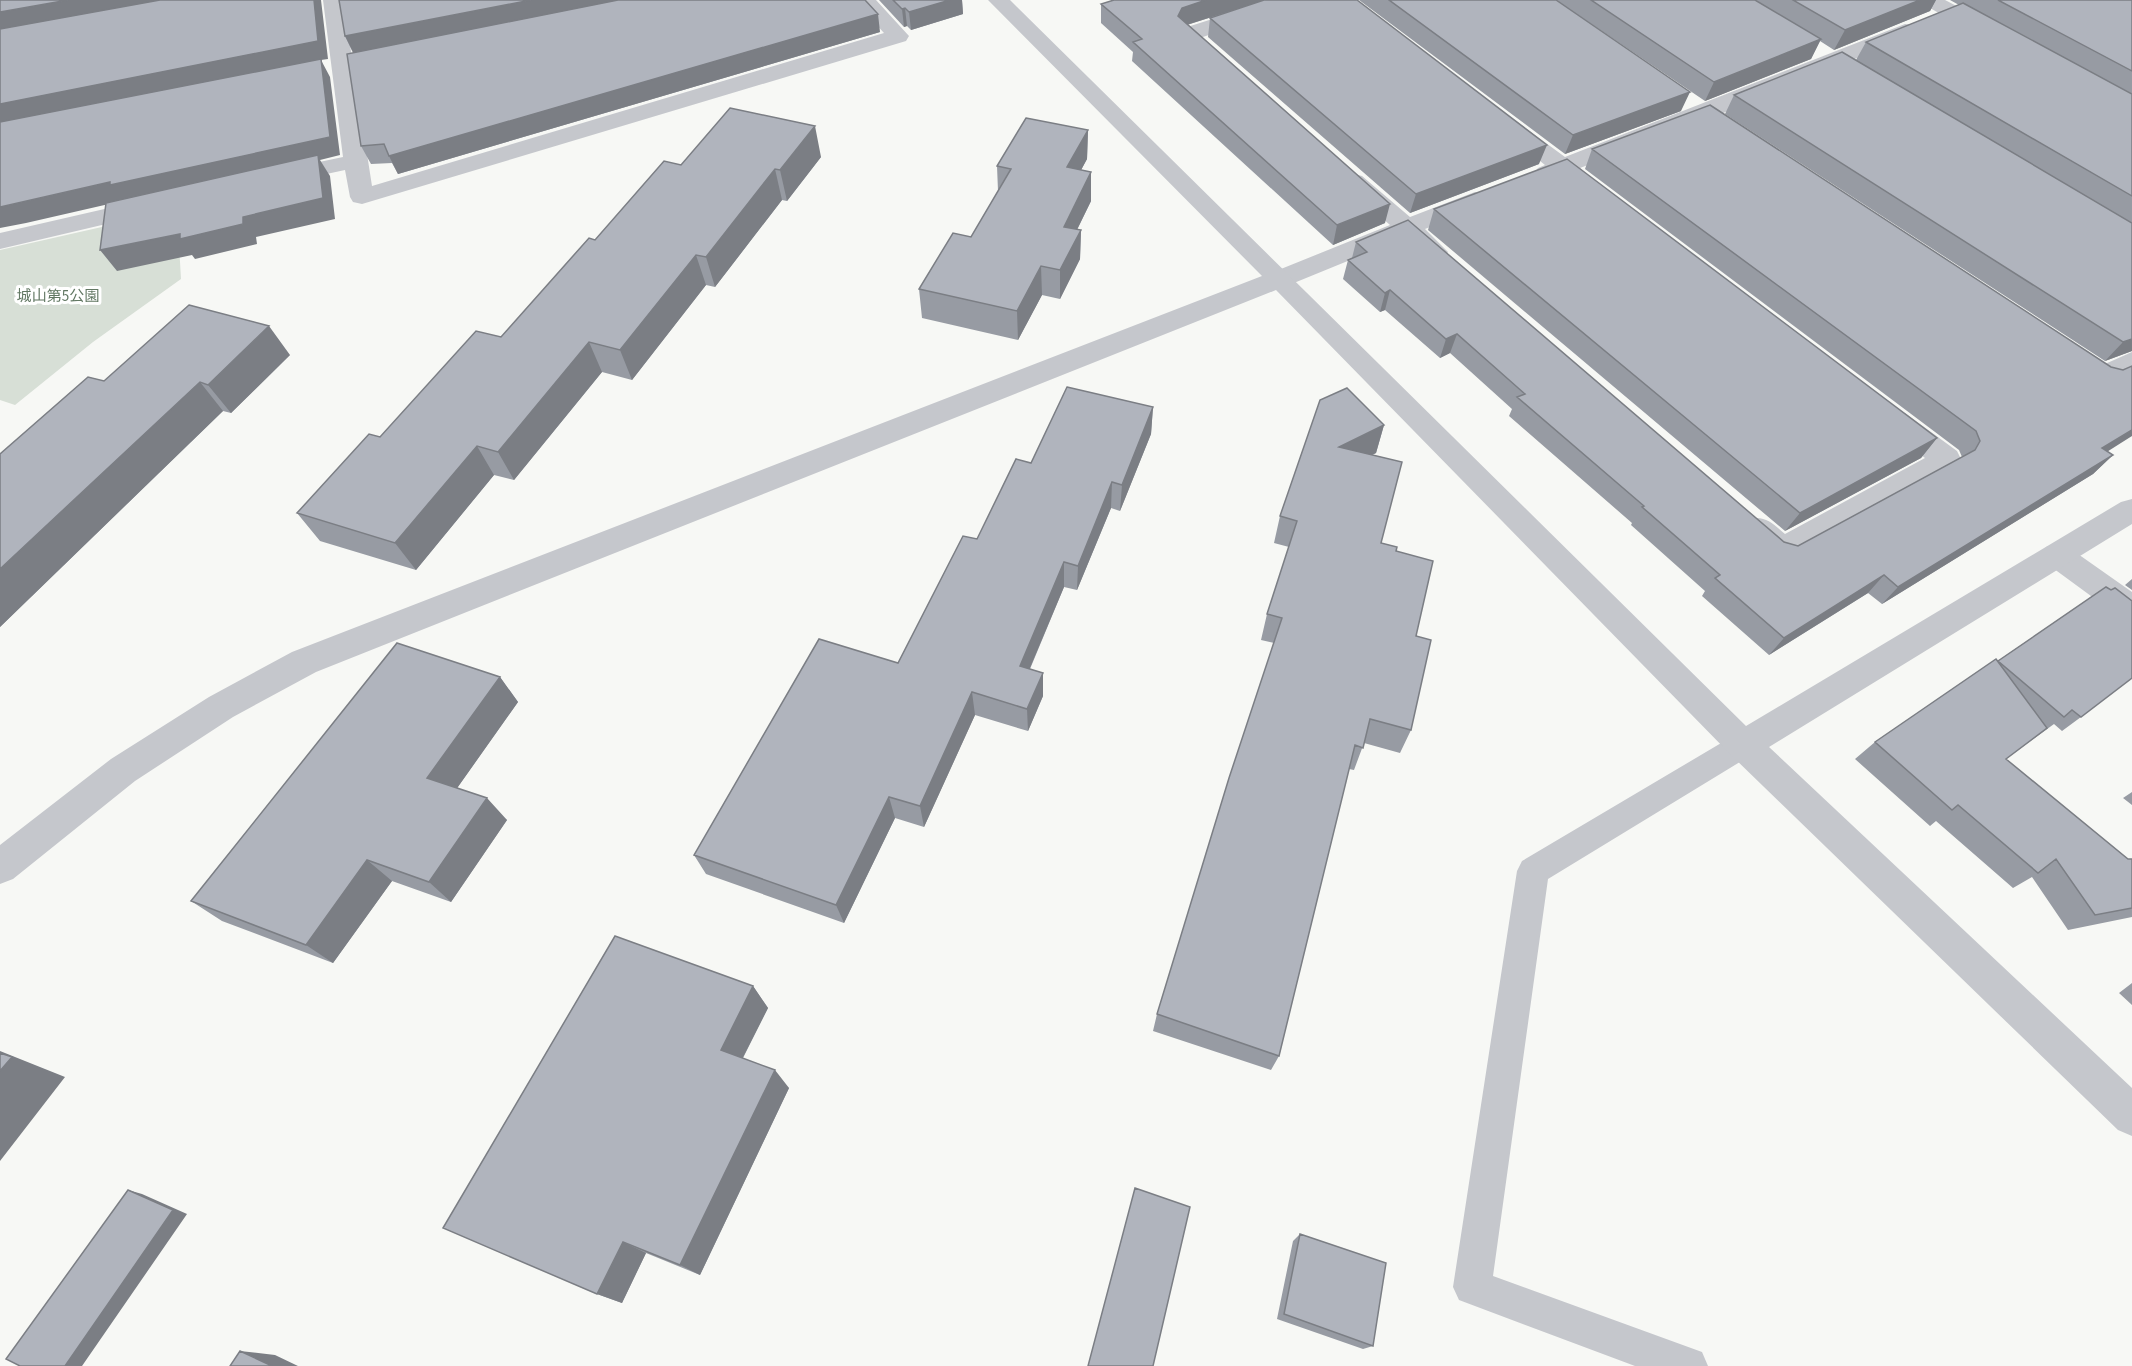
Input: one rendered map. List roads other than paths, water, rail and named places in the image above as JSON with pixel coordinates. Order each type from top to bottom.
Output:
[{"type":"street","points":[[333,0],[362,197],[898,36],[864,0]]},
{"type":"street","points":[[998,0],[1280,279],[1743,745],[2132,1116]]},
{"type":"street","points":[[1206,49],[1189,34],[1293,0]]},
{"type":"street","points":[[1529,179],[1703,112],[1821,53],[1926,15],[1951,12],[2002,39]]},
{"type":"street","points":[[1821,53],[1852,72]]},
{"type":"street","points":[[320,70],[366,61]]},
{"type":"street","points":[[1489,111],[1610,203]]},
{"type":"street","points":[[263,181],[355,160]]},
{"type":"street","points":[[1336,165],[1452,267]]},
{"type":"street","points":[[0,867],[123,770],[221,707],[304,662],[1280,279],[1495,192]]},
{"type":"street","points":[[0,241],[172,202]]},
{"type":"street","points":[[2065,351],[2104,376],[2132,361]]},
{"type":"street","points":[[1738,512],[1783,550],[1947,459],[1872,402]]},
{"type":"street","points":[[1743,745],[2132,510]]},
{"type":"street","points":[[2057,555],[2132,609]]},
{"type":"lane","points":[[1688,1366],[1472,1287],[1533,871],[1743,745]]},
{"type":"park label","name":"城山第5公園","points":[[58,296]]}]
